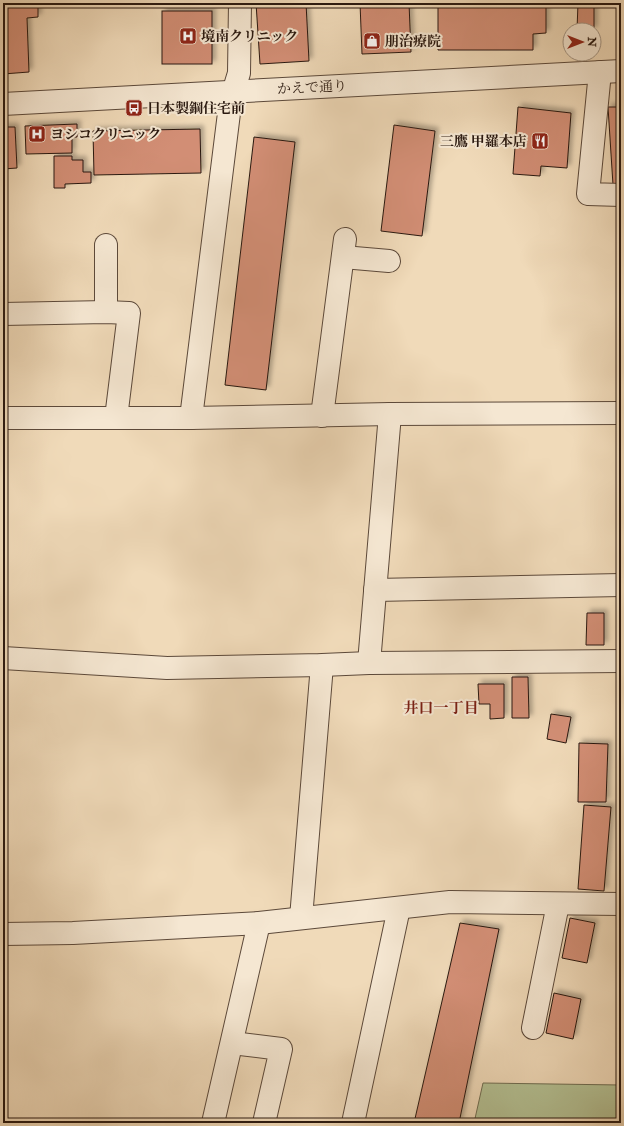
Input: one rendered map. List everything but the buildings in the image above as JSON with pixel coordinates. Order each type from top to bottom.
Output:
[{"type":"street","points":[[191,418],[229,106],[239,73],[240,3]]},
{"type":"street","points":[[611,72],[588,194],[621,195]]},
{"type":"street","name":"かえで通り","points":[[3,104],[611,72]]},
{"type":"street","points":[[106,245],[106,312]]},
{"type":"street","points":[[322,416],[344,248],[389,260]]},
{"type":"street","points":[[3,314],[106,312],[128,314],[116,418]]},
{"type":"street","points":[[3,418],[191,418],[390,414],[621,413]]},
{"type":"street","points":[[369,663],[390,414]]},
{"type":"street","points":[[375,590],[621,585]]},
{"type":"street","points":[[3,658],[166,668],[369,663],[621,661]]},
{"type":"street","points":[[301,918],[322,665]]},
{"type":"street","points":[[3,934],[73,933],[259,922],[450,902],[621,904]]},
{"type":"street","points":[[533,1028],[558,904]]},
{"type":"street","points":[[353,1123],[399,908]]},
{"type":"street","points":[[213,1123],[259,922]]},
{"type":"street","points":[[232,1043],[281,1049],[264,1123]]},
{"type":"green space","points":[[483,1083],[621,1085],[621,1123],[474,1123]]},
{"type":"place","name":"境南クリニック","points":[[188,36]]},
{"type":"place","name":"朋治療院","points":[[372,41]]},
{"type":"place","name":"日本製鋼住宅前","points":[[134,108]]},
{"type":"place","name":"ヨシコクリニック","points":[[37,134]]},
{"type":"place","name":"三鷹 甲羅本店","points":[[540,141]]},
{"type":"district","name":"井口一丁目","points":[[441,708]]}]
